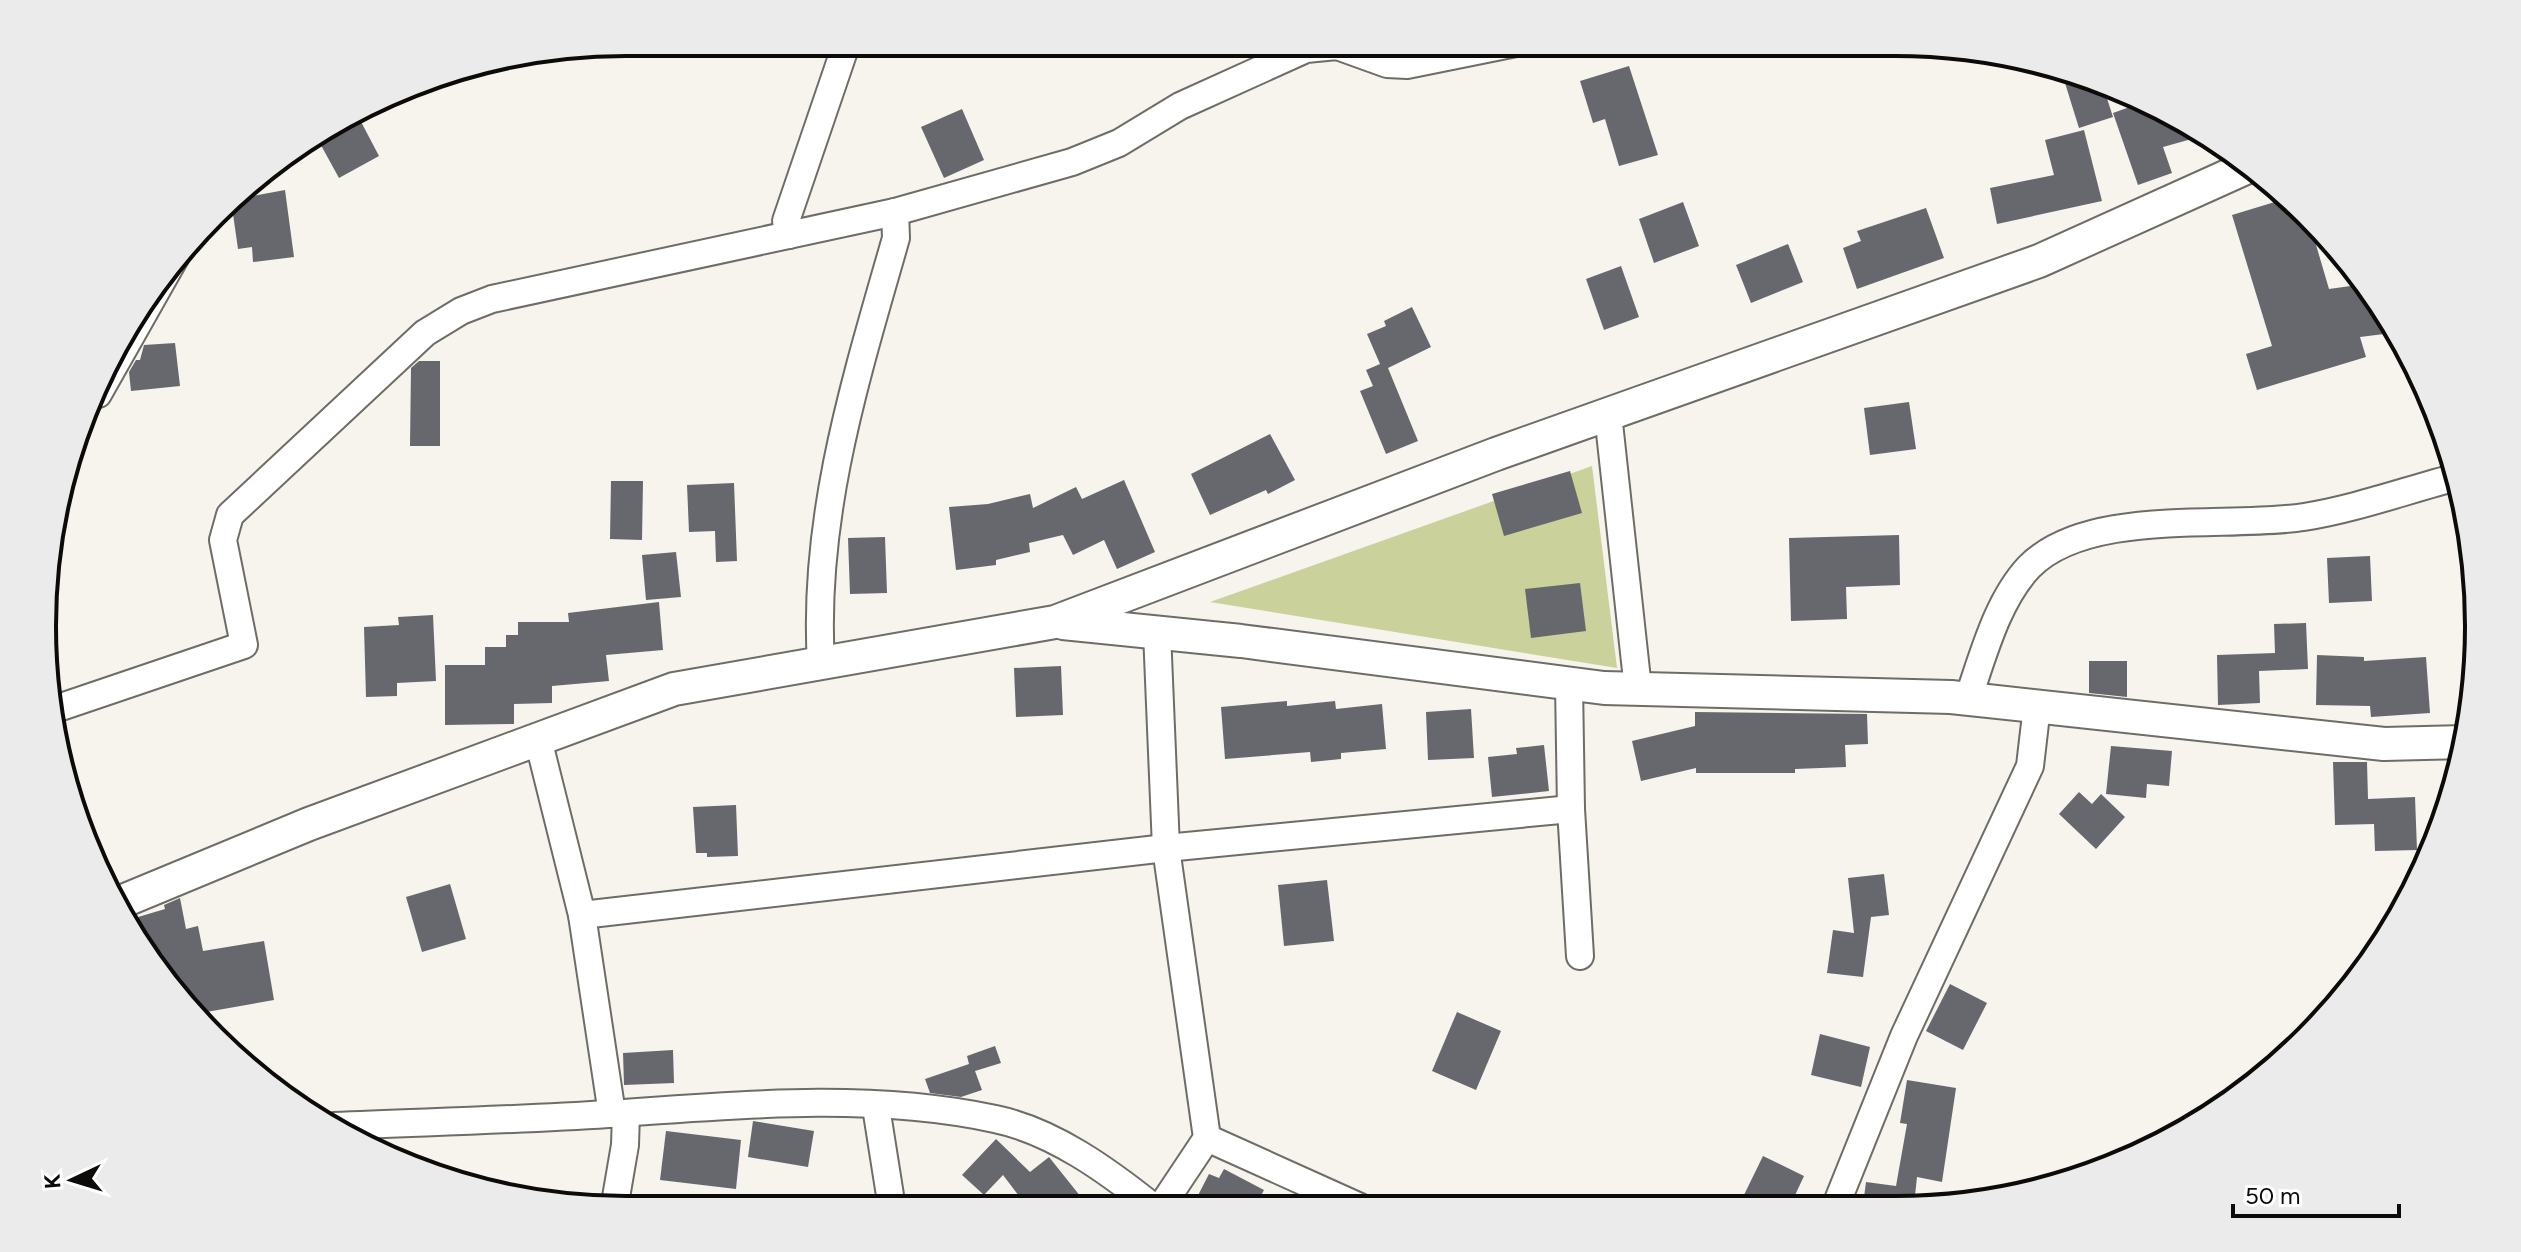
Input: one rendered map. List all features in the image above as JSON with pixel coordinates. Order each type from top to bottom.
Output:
[{"type":"street","points":[[789,235],[786,221],[842,56]]},
{"type":"street","points":[[62,707],[244,645],[223,540],[230,515],[425,333],[442,321],[492,299],[895,212],[1096,153],[1151,126],[1180,106],[1291,56]]},
{"type":"street","points":[[1363,56],[1407,65],[1452,56]]},
{"type":"street","points":[[126,900],[309,824],[674,689],[1055,622],[1608,414],[2039,261],[2238,171]]},
{"type":"street","points":[[821,663],[821,574],[832,482],[849,404],[896,238],[895,212]]},
{"type":"street","points":[[1608,414],[1638,689]]},
{"type":"street","points":[[1968,699],[2006,600],[2029,567],[2063,543],[2133,526],[2305,517],[2446,480]]},
{"type":"street","points":[[1055,622],[1569,684],[1638,689],[1968,699],[2384,744],[2453,742]]},
{"type":"street","points":[[1157,632],[1166,848],[1207,1138],[1168,1196]]},
{"type":"street","points":[[1569,684],[1571,809],[1580,956]]},
{"type":"street","points":[[1840,1196],[1904,1036],[2030,766],[2037,706]]},
{"type":"street","points":[[538,739],[582,915],[625,1145],[616,1196]]},
{"type":"street","points":[[582,915],[1166,848],[1571,809]]},
{"type":"street","points":[[351,1125],[803,1101],[876,1107],[996,1119],[1034,1131],[1113,1175],[1139,1196]]},
{"type":"street","points":[[876,1107],[890,1196]]},
{"type":"street","points":[[1207,1138],[1336,1196]]},
{"type":"green space","points":[[1592,466],[1617,668],[1210,602]]},
{"type":"building","points":[[1629,66],[1658,155],[1619,166],[1605,119],[1593,123],[1580,81]]},
{"type":"building","points":[[2065,82],[2106,97],[2113,117],[2079,128]]},
{"type":"building","points":[[2130,107],[2191,139],[2163,147],[2172,173],[2138,185],[2113,113]]},
{"type":"building","points":[[962,109],[984,160],[944,178],[921,127]]},
{"type":"building","points":[[361,122],[379,156],[339,178],[321,145]]},
{"type":"building","points":[[2084,130],[2102,201],[1997,224],[1990,188],[2054,175],[2045,140]]},
{"type":"building","points":[[285,190],[294,257],[253,262],[252,247],[238,249],[233,213],[251,196]]},
{"type":"building","points":[[1683,202],[1699,246],[1654,263],[1639,219]]},
{"type":"building","points":[[2276,202],[2315,240],[2329,289],[2352,286],[2385,334],[2360,337],[2366,357],[2257,390],[2246,354],[2272,346],[2232,215]]},
{"type":"building","points":[[1926,208],[1944,258],[1857,289],[1843,248],[1861,241],[1857,231]]},
{"type":"building","points":[[1788,244],[1803,282],[1751,303],[1736,265]]},
{"type":"building","points":[[1621,266],[1639,317],[1604,330],[1586,279]]},
{"type":"building","points":[[1412,307],[1431,347],[1388,368],[1418,441],[1386,454],[1360,391],[1373,386],[1366,370],[1380,364],[1367,334],[1386,326],[1384,321]]},
{"type":"building","points":[[175,343],[180,386],[131,391],[129,372],[136,360],[140,360],[144,345]]},
{"type":"building","points":[[419,361],[440,361],[440,446],[410,446],[411,368]]},
{"type":"building","points":[[1909,402],[1916,449],[1870,455],[1864,408]]},
{"type":"building","points":[[1270,434],[1295,480],[1268,494],[1266,490],[1210,515],[1191,474]]},
{"type":"building","points":[[1570,471],[1582,513],[1504,536],[1492,494]]},
{"type":"building","points":[[1124,480],[1155,552],[1117,569],[1104,540],[1073,555],[1063,535],[1029,543],[1030,552],[996,560],[996,565],[956,570],[949,507],[988,504],[1030,494],[1033,508],[1076,487],[1082,499]]},
{"type":"building","points":[[611,481],[643,481],[642,540],[610,539]]},
{"type":"building","points":[[734,483],[737,561],[716,562],[715,531],[689,532],[687,485]]},
{"type":"building","points":[[1899,535],[1900,585],[1846,587],[1847,619],[1791,621],[1789,538]]},
{"type":"building","points":[[885,537],[887,593],[850,594],[848,538]]},
{"type":"building","points":[[676,552],[681,597],[646,600],[642,555]]},
{"type":"building","points":[[2370,556],[2372,601],[2329,603],[2327,558]]},
{"type":"building","points":[[1580,583],[1586,631],[1531,638],[1525,589]]},
{"type":"building","points":[[659,602],[663,650],[606,655],[609,681],[552,686],[552,703],[514,704],[514,724],[445,725],[445,665],[485,665],[485,647],[506,647],[506,635],[518,635],[518,622],[569,622],[568,613]]},
{"type":"building","points":[[433,615],[436,681],[397,683],[397,696],[366,697],[364,627],[399,625],[398,617]]},
{"type":"building","points":[[2306,623],[2308,669],[2259,671],[2260,703],[2218,705],[2217,655],[2275,653],[2274,624]]},
{"type":"building","points":[[2317,655],[2364,657],[2364,661],[2426,657],[2430,713],[2371,717],[2370,706],[2316,705]]},
{"type":"building","points":[[2089,661],[2127,661],[2127,697],[2089,693]]},
{"type":"building","points":[[1061,666],[1063,715],[1016,717],[1014,668]]},
{"type":"building","points":[[1287,701],[1287,706],[1335,701],[1336,709],[1382,704],[1386,749],[1341,753],[1341,759],[1311,762],[1310,752],[1225,759],[1221,707]]},
{"type":"building","points":[[1471,709],[1474,758],[1428,760],[1426,712]]},
{"type":"building","points":[[1695,712],[1867,714],[1868,744],[1845,745],[1846,767],[1795,769],[1795,773],[1696,773],[1696,768],[1641,781],[1632,741],[1695,726]]},
{"type":"building","points":[[1544,745],[1549,791],[1492,797],[1488,757],[1517,754],[1516,748]]},
{"type":"building","points":[[2111,746],[2172,751],[2169,786],[2147,784],[2146,798],[2106,794]]},
{"type":"building","points":[[2333,762],[2367,762],[2368,799],[2415,797],[2417,850],[2375,851],[2374,824],[2335,825]]},
{"type":"building","points":[[2079,792],[2092,804],[2101,794],[2125,817],[2096,849],[2059,814]]},
{"type":"building","points":[[736,805],[738,856],[707,857],[707,853],[696,853],[693,807]]},
{"type":"building","points":[[1884,874],[1889,915],[1871,917],[1863,977],[1827,973],[1833,930],[1854,933],[1848,878]]},
{"type":"building","points":[[1327,880],[1334,941],[1284,946],[1278,885]]},
{"type":"building","points":[[450,884],[466,939],[422,952],[406,897]]},
{"type":"building","points":[[180,898],[186,929],[198,926],[203,951],[264,941],[274,1000],[207,1012],[174,973],[136,918],[165,909],[164,905]]},
{"type":"building","points":[[1950,984],[1987,1003],[1963,1050],[1926,1031]]},
{"type":"building","points":[[1457,1012],[1501,1031],[1476,1090],[1432,1071]]},
{"type":"building","points":[[1820,1034],[1870,1047],[1861,1087],[1811,1075]]},
{"type":"building","points":[[995,1046],[1001,1063],[975,1071],[982,1090],[961,1097],[930,1093],[925,1079],[969,1064],[967,1056]]},
{"type":"building","points":[[673,1050],[674,1083],[624,1085],[623,1053]]},
{"type":"building","points":[[1907,1080],[1956,1088],[1942,1182],[1917,1177],[1915,1195],[1864,1196],[1866,1182],[1896,1186],[1907,1124],[1900,1123]]},
{"type":"building","points":[[753,1121],[814,1131],[808,1167],[748,1157]]},
{"type":"building","points":[[666,1131],[741,1140],[736,1189],[660,1180]]},
{"type":"building","points":[[996,1139],[1030,1172],[1049,1157],[1080,1196],[1019,1196],[1003,1175],[984,1195],[962,1175]]},
{"type":"building","points":[[1763,1156],[1804,1176],[1795,1196],[1743,1196]]},
{"type":"building","points":[[1224,1169],[1264,1190],[1261,1196],[1198,1196],[1209,1174],[1219,1178]]}]
